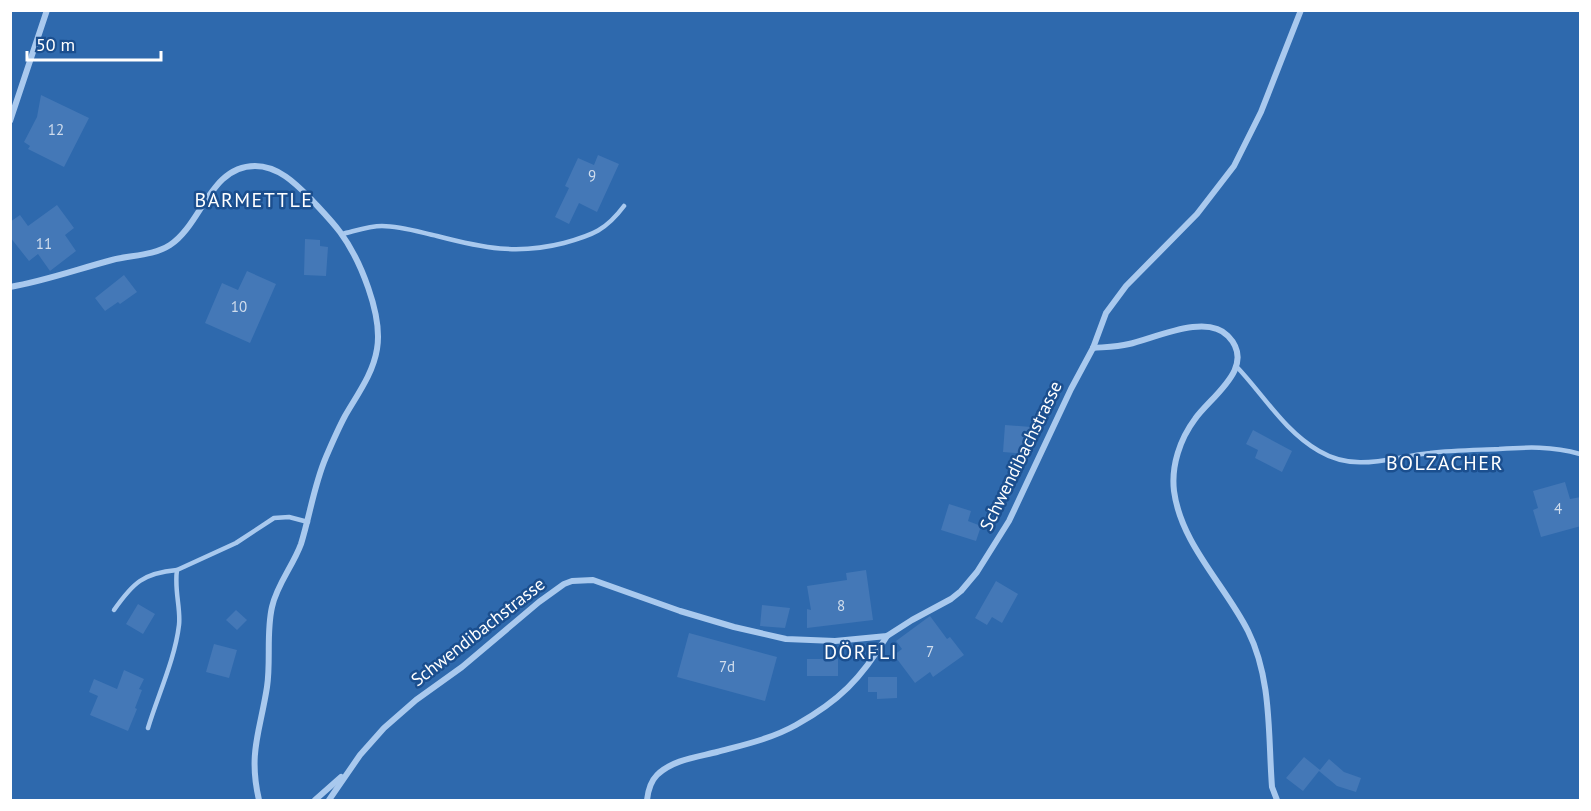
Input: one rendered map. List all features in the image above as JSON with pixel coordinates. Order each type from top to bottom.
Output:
[{"type":"street","points":[[10,121],[47,10]]},
{"type":"street","name":"Schwendibachstrasse","points":[[329,801],[349,770],[378,734],[416,700],[469,662],[555,589],[572,581],[593,580],[681,611],[786,639],[835,641],[887,636],[951,599],[971,581],[1009,521],[1071,389],[1093,348],[1102,321],[1113,301],[1197,214],[1234,166],[1261,112],[1301,10]]},
{"type":"street","points":[[10,287],[56,278],[113,260],[156,252],[168,246],[184,230],[218,185],[227,176],[246,167],[265,167],[287,177],[342,234],[370,292],[377,321],[378,348],[369,374],[343,420],[321,468],[308,522],[291,566],[275,596],[270,614],[269,674],[253,754],[259,801]]},
{"type":"street","points":[[1093,348],[1128,344],[1185,328],[1206,326],[1222,330],[1232,340],[1236,350],[1236,366],[1229,381],[1200,412],[1184,437],[1175,464],[1174,491],[1178,509],[1191,540],[1239,615],[1261,666],[1266,689],[1272,787],[1277,801]]},
{"type":"street","points":[[647,801],[651,783],[656,776],[673,764],[757,742],[793,727],[813,715],[846,691],[858,678],[887,636]]},
{"type":"street","points":[[315,801],[349,770]]},
{"type":"lane","points":[[342,234],[374,227],[392,227],[484,247],[522,250],[584,238],[602,230],[615,219],[624,206]]},
{"type":"lane","points":[[1236,366],[1294,432],[1319,452],[1341,461],[1365,464],[1427,453],[1529,447],[1544,447],[1581,454]]},
{"type":"lane","points":[[114,609],[130,588],[145,576],[177,570],[236,543],[274,518],[289,517],[308,522]]},
{"type":"lane","points":[[148,728],[176,644],[180,622],[175,581],[177,570]]},
{"type":"shaded area","points":[[10,11],[1580,11],[1580,800],[11,800]]},
{"type":"building","points":[[41,95],[89,118],[64,167],[28,149],[30,146],[24,142],[37,117]]},
{"type":"building","points":[[598,155],[619,164],[597,212],[579,203],[569,224],[555,217],[569,188],[565,186],[578,158],[594,165]]},
{"type":"building","points":[[57,205],[74,228],[65,235],[76,251],[50,271],[38,254],[29,261],[10,237],[10,222],[20,215],[28,226]]},
{"type":"building","points":[[305,239],[320,240],[320,246],[328,247],[326,276],[304,275]]},
{"type":"building","points":[[247,271],[276,284],[250,343],[205,323],[222,283],[238,290]]},
{"type":"building","points":[[124,275],[137,292],[105,311],[95,298]]},
{"type":"building","points":[[1005,425],[1031,427],[1028,454],[1003,452]]},
{"type":"building","points":[[1253,430],[1292,451],[1282,472],[1255,458],[1258,450],[1246,444]]},
{"type":"building","points":[[1565,482],[1570,499],[1581,497],[1581,526],[1541,537],[1533,510],[1538,508],[1533,491]]},
{"type":"building","points":[[949,504],[971,511],[968,521],[981,526],[976,541],[941,530]]},
{"type":"building","points":[[866,570],[873,620],[807,628],[807,609],[811,610],[807,586],[847,580],[846,573]]},
{"type":"building","points":[[996,581],[1018,594],[1002,623],[992,617],[987,625],[975,618]]},
{"type":"building","points":[[138,604],[155,614],[143,634],[126,624]]},
{"type":"building","points":[[762,605],[790,608],[785,628],[760,626]]},
{"type":"building","points":[[236,610],[247,620],[237,630],[226,620]]},
{"type":"building","points":[[930,616],[947,639],[950,637],[964,655],[933,677],[930,672],[915,683],[894,655],[902,649],[896,641]]},
{"type":"building","points":[[689,633],[777,657],[765,701],[677,677]]},
{"type":"building","points":[[214,644],[237,650],[229,678],[206,672]]},
{"type":"building","points":[[807,659],[838,659],[838,676],[807,676]]},
{"type":"building","points":[[124,670],[144,679],[139,689],[142,690],[135,708],[137,709],[128,731],[90,715],[98,696],[89,692],[94,679],[117,689]]},
{"type":"building","points":[[868,677],[897,677],[897,698],[877,699],[877,692],[868,692]]},
{"type":"building","points":[[1304,757],[1320,770],[1329,759],[1344,772],[1361,778],[1356,792],[1337,786],[1319,771],[1303,791],[1286,778]]},
{"type":"district","name":"BARMETTLE","points":[[254,200]]},
{"type":"district","name":"BOLZACHER","points":[[1445,463]]},
{"type":"district","name":"DÖRFLI","points":[[861,652]]}]
